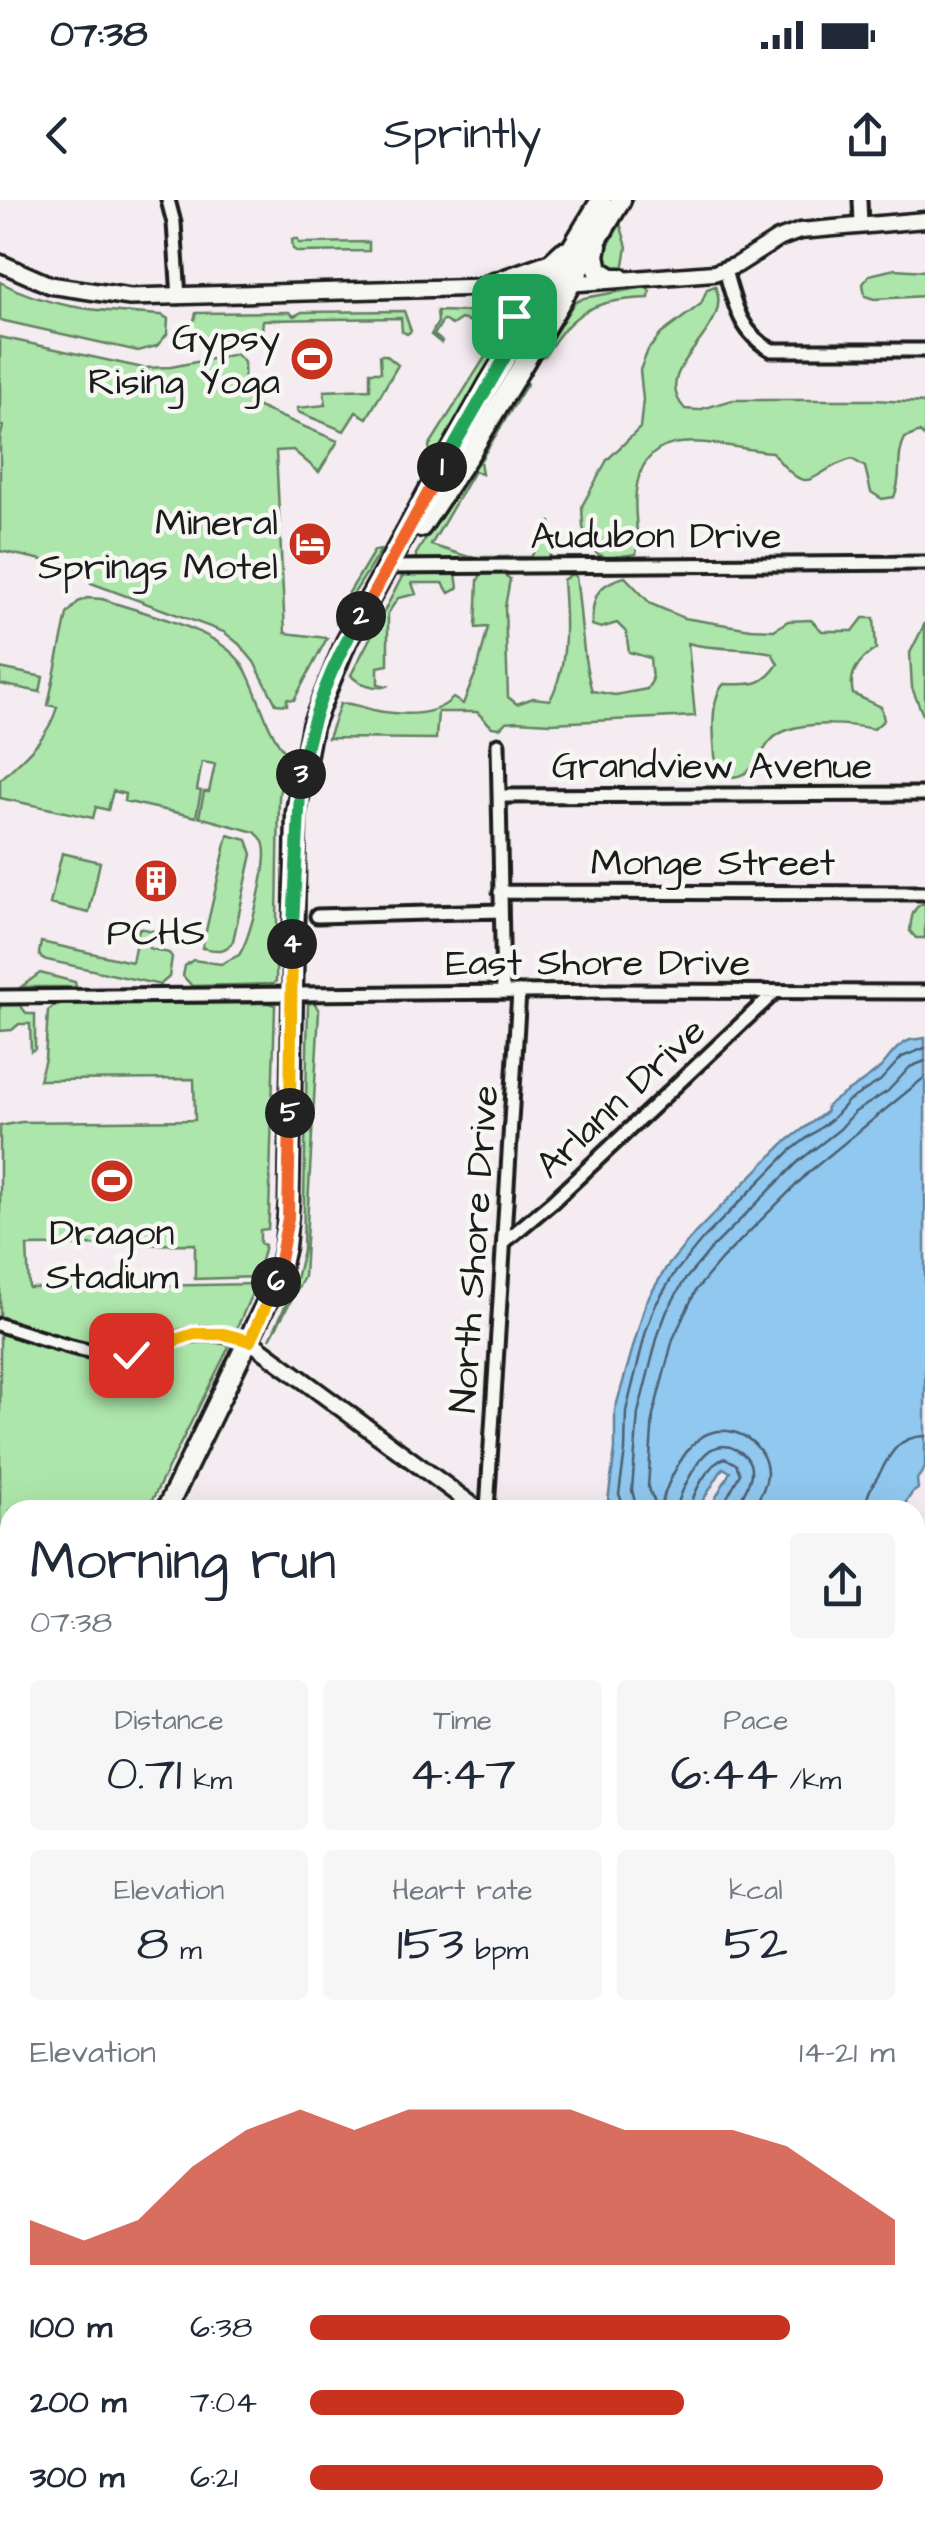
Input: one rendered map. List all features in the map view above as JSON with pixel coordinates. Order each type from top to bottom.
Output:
[{"type":"main road","points":[[390,567],[470,454],[557,290],[578,238],[601,200]]},
{"type":"main road","points":[[171,1500],[250,1341],[276,1281],[285,1247],[296,812],[304,756],[332,671],[512,345],[598,242],[621,200]]},
{"type":"main road","points":[[486,291],[551,263],[578,238]]},
{"type":"main road","points":[[598,242],[598,270],[611,278],[620,278]]},
{"type":"main road","points":[[0,264],[75,291],[130,298],[557,290]]},
{"type":"main road","points":[[486,291],[514,316],[512,345]]},
{"type":"street","points":[[168,200],[174,223],[179,298]]},
{"type":"street","points":[[860,200],[861,224]]},
{"type":"street","points":[[557,290],[620,278],[724,270],[784,236],[816,228],[925,220]]},
{"type":"street","points":[[724,270],[744,327],[772,350],[925,350]]},
{"type":"street","points":[[557,290],[654,277]]},
{"type":"street","name":"Audubon Drive","points":[[390,567],[925,563]]},
{"type":"street","points":[[498,744],[502,992]]},
{"type":"street","name":"Grandview Avenue","points":[[499,796],[925,794]]},
{"type":"street","name":"Monge Street","points":[[500,892],[925,892]]},
{"type":"street","points":[[317,916],[501,910]]},
{"type":"street","name":"North Shore Drive","points":[[489,1500],[519,992]]},
{"type":"street","name":"Arlann Drive","points":[[504,1242],[552,1202],[774,992]]},
{"type":"street","points":[[904,992],[925,1000]]},
{"type":"street","name":"East Shore Drive","points":[[0,997],[925,992]]},
{"type":"street","points":[[0,1324],[65,1344],[122,1355],[138,1354],[194,1334],[224,1334],[250,1341],[465,1500]]},
{"type":"green space","points":[[620,223],[627,247],[623,270],[613,270],[603,256]]},
{"type":"green space","points":[[292,239],[299,243],[369,242],[369,251],[298,252],[293,249]]},
{"type":"green space","points":[[895,269],[925,271],[925,296],[865,296],[863,284],[869,275]]},
{"type":"green space","points":[[0,282],[59,304],[162,315],[168,319],[167,334],[157,346],[138,351],[0,320]]},
{"type":"green space","points":[[715,286],[718,302],[714,318],[676,378],[676,394],[685,409],[698,410],[733,400],[925,403],[925,438],[920,432],[905,438],[894,497],[882,499],[871,492],[865,467],[852,459],[803,480],[772,452],[710,443],[670,445],[654,453],[642,468],[635,499],[636,554],[608,558],[597,554],[587,541],[582,506],[607,460],[640,428],[640,370],[648,350],[661,334],[701,304],[707,289]]},
{"type":"green space","points":[[645,287],[650,291],[649,298],[614,301],[576,318],[540,357],[574,303]]},
{"type":"green space","points":[[404,311],[411,331],[407,334],[402,331],[401,318],[263,320],[262,332],[214,341],[203,340],[192,328],[196,313],[289,312],[294,316],[302,312]]},
{"type":"green space","points":[[437,311],[473,312],[477,316],[475,323],[461,319],[452,325],[443,320],[434,335],[441,343],[431,335],[438,322]]},
{"type":"green space","points":[[485,313],[501,314],[506,319],[506,335],[437,457],[429,446],[494,343],[493,332],[478,324]]},
{"type":"green space","points":[[0,337],[143,368],[171,367],[236,354],[244,362],[245,396],[251,404],[338,441],[319,472],[293,450],[276,451],[285,633],[327,638],[294,700],[287,699],[287,705],[276,704],[254,662],[224,632],[91,583],[88,576],[74,573],[75,567],[0,551]]},
{"type":"green space","points":[[380,355],[398,365],[367,418],[356,412],[344,431],[298,412],[297,408],[326,405],[324,391],[370,389],[370,372],[381,372]]},
{"type":"green space","points":[[524,379],[527,384],[480,461],[482,474],[474,471],[431,545],[469,557],[531,557],[551,521],[550,558],[416,560],[416,554]]},
{"type":"green space","points":[[381,550],[336,622],[335,616],[374,551]]},
{"type":"green space","points":[[404,573],[456,573],[458,588],[449,593],[443,583],[412,583],[416,594],[398,598],[388,613],[388,665],[378,667],[378,684],[387,686],[367,685],[351,675]]},
{"type":"green space","points":[[482,573],[502,573],[510,579],[505,607],[508,697],[517,704],[533,698],[550,700],[556,686],[565,642],[563,580],[572,574],[576,577],[592,691],[615,695],[647,689],[652,681],[650,658],[629,652],[626,632],[617,623],[601,628],[592,625],[598,593],[625,577],[651,604],[684,618],[774,630],[788,621],[811,620],[822,631],[853,631],[863,618],[874,618],[876,649],[856,668],[852,686],[853,694],[881,707],[884,720],[874,729],[830,724],[785,731],[768,744],[744,774],[717,776],[713,727],[719,692],[724,684],[761,681],[778,664],[772,653],[688,643],[695,716],[516,721],[506,722],[500,728],[492,727],[477,712],[438,712],[436,739],[328,738],[340,704],[404,714],[436,709],[453,698],[463,704],[488,627],[476,628],[478,580]]},
{"type":"green space","points":[[87,598],[160,617],[219,643],[245,669],[272,733],[285,752],[279,797],[273,984],[192,986],[183,976],[185,966],[193,960],[221,964],[239,955],[253,918],[264,868],[264,845],[255,832],[199,817],[215,764],[202,762],[196,817],[124,801],[125,794],[113,791],[108,810],[96,807],[93,818],[0,798],[0,780],[34,747],[53,718],[57,707],[48,705],[67,614]]},
{"type":"green space","points":[[925,623],[925,720],[912,688],[910,653]]},
{"type":"green space","points":[[0,668],[43,677],[40,692],[0,684]]},
{"type":"green space","points":[[228,835],[247,840],[252,854],[233,941],[223,949],[202,948]]},
{"type":"green space","points":[[62,853],[100,862],[89,913],[50,904]]},
{"type":"green space","points":[[925,903],[925,938],[916,938],[910,931],[912,918],[917,907]]},
{"type":"green space","points":[[139,928],[153,931],[149,948],[172,957],[169,977],[160,985],[42,959],[39,954],[41,942],[132,962]]},
{"type":"green space","points":[[40,973],[75,982],[76,987],[21,987]]},
{"type":"green space","points":[[314,1002],[319,1011],[304,1277],[270,1339],[294,1287],[303,1250],[308,1004]]},
{"type":"green space","points":[[57,1004],[275,1005],[268,1229],[260,1230],[260,1243],[265,1245],[257,1277],[195,1279],[195,1244],[27,1246],[29,1288],[256,1284],[152,1500],[0,1500],[0,1126],[21,1122],[195,1120],[194,1079],[39,1080],[45,1059],[48,1011]]},
{"type":"green space","points":[[0,1005],[20,1005],[27,1014],[35,1014],[35,1049],[31,1051],[30,1024],[0,1031]]},
{"type":"water","points":[[925,1038],[925,1468],[917,1479],[918,1489],[907,1500],[715,1500],[730,1472],[723,1468],[703,1500],[608,1500],[615,1450],[615,1410],[646,1302],[666,1268],[783,1144],[910,1040]]},
{"type":"place","name":"Gypsy Rising Yoga","points":[[312,359]]},
{"type":"place","name":"Mineral Springs Motel","points":[[310,544]]},
{"type":"place","name":"PCHS","points":[[156,881]]},
{"type":"place","name":"Dragon Stadium","points":[[112,1181]]},
{"type":"route","points":[[131,1355],[194,1334],[224,1334],[250,1341],[267,1306],[285,1247],[289,1201],[294,858],[304,756],[332,671],[512,345],[514,316]]}]
